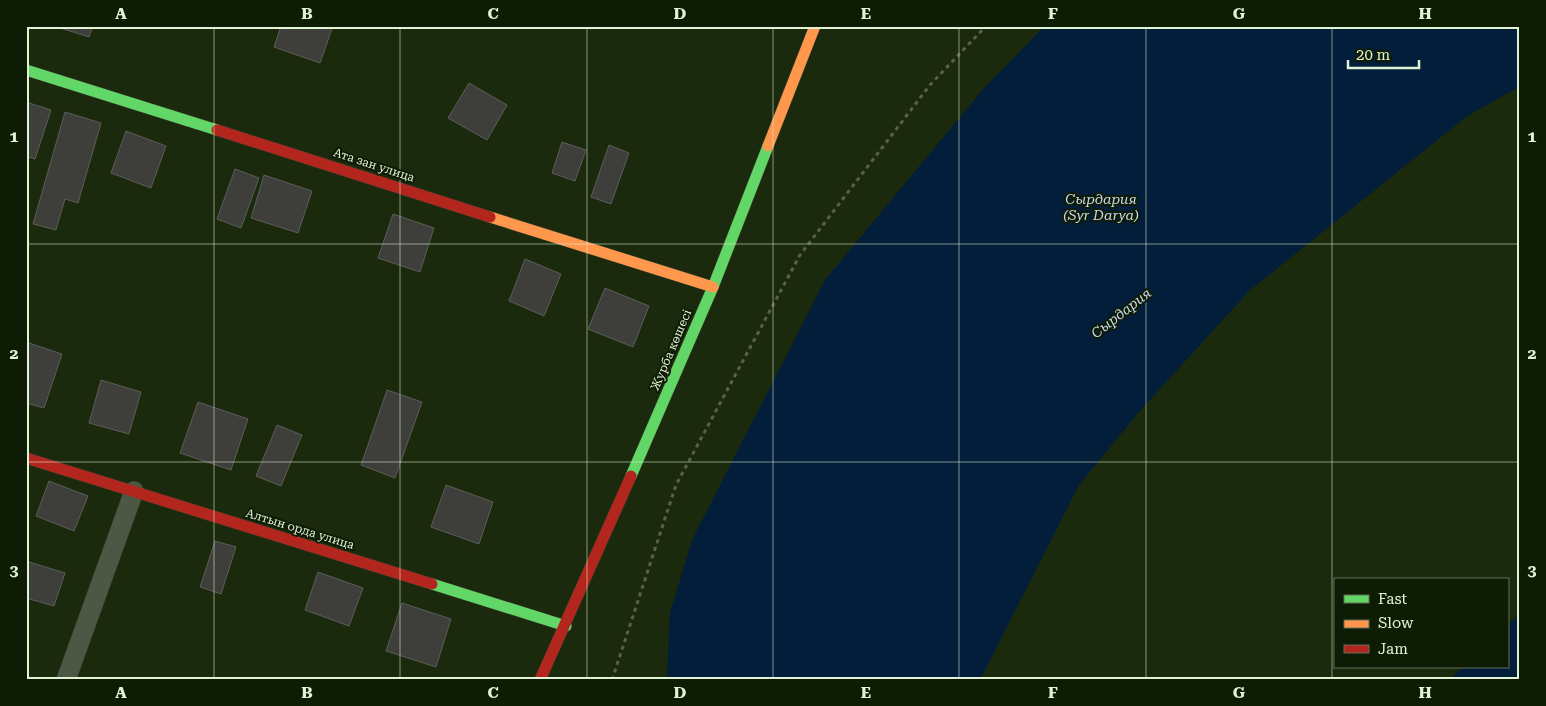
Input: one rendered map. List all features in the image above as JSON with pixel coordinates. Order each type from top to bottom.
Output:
[{"type":"street","name":"Журба көшесі","points":[[540,680],[566,626],[713,287],[815,26]]},
{"type":"street","name":"Ата зан улица","points":[[26,70],[713,287]]},
{"type":"street","name":"Алтын орда улица","points":[[26,458],[566,626]]},
{"type":"street","points":[[66,680],[134,491]]},
{"type":"path","points":[[612,680],[676,485],[800,255],[930,85],[986,26]]},
{"type":"water","name":"Сырдария (Syr Darya)","points":[[1045,26],[1520,26],[1520,86],[1466,117],[1249,291],[1138,413],[1079,485],[980,680],[667,680],[670,613],[692,540],[825,280],[985,87]]},
{"type":"water","points":[[1520,614],[1520,680],[1449,680],[1462,668],[1508,668],[1508,624]]},
{"type":"building","points":[[54,26],[93,26],[89,37]]},
{"type":"building","points":[[281,26],[333,26],[320,63],[274,47]]},
{"type":"building","points":[[469,83],[507,105],[487,140],[448,118]]},
{"type":"building","points":[[26,102],[51,110],[35,159],[26,156]]},
{"type":"building","points":[[65,112],[101,123],[78,203],[65,199],[56,230],[33,224]]},
{"type":"building","points":[[126,131],[166,146],[151,188],[111,173]]},
{"type":"building","points":[[562,142],[586,150],[575,181],[552,173]]},
{"type":"building","points":[[609,145],[629,153],[611,204],[591,197]]},
{"type":"building","points":[[235,169],[259,178],[241,228],[217,219]]},
{"type":"building","points":[[264,175],[312,191],[298,233],[251,218]]},
{"type":"building","points":[[393,214],[434,228],[420,272],[378,258]]},
{"type":"building","points":[[525,259],[561,274],[544,316],[509,301]]},
{"type":"building","points":[[605,288],[649,306],[633,347],[588,329]]},
{"type":"building","points":[[26,342],[62,354],[44,408],[26,403]]},
{"type":"building","points":[[101,380],[141,392],[129,434],[89,423]]},
{"type":"building","points":[[387,390],[422,402],[395,478],[361,465]]},
{"type":"building","points":[[198,402],[248,419],[231,470],[180,453]]},
{"type":"building","points":[[277,425],[302,435],[281,486],[256,476]]},
{"type":"building","points":[[49,481],[88,496],[74,531],[36,516]]},
{"type":"building","points":[[446,485],[493,502],[479,544],[431,527]]},
{"type":"building","points":[[215,541],[236,547],[221,594],[200,587]]},
{"type":"building","points":[[26,561],[65,573],[54,606],[26,598]]},
{"type":"building","points":[[318,572],[363,588],[349,626],[305,610]]},
{"type":"building","points":[[402,603],[451,619],[436,667],[386,651]]},
{"type":"traffic: fast","points":[[26,70],[217,130]]},
{"type":"traffic: fast","points":[[631,476],[713,287],[768,146]]},
{"type":"traffic: fast","points":[[432,584],[566,626]]},
{"type":"traffic: slow","points":[[768,146],[815,26]]},
{"type":"traffic: slow","points":[[490,217],[713,287]]},
{"type":"traffic: jam","points":[[217,130],[490,217]]},
{"type":"traffic: jam","points":[[26,458],[432,584]]},
{"type":"traffic: jam","points":[[540,680],[631,476]]},
{"type":"water label","name":"Сырдария","points":[[1121,313]]}]
